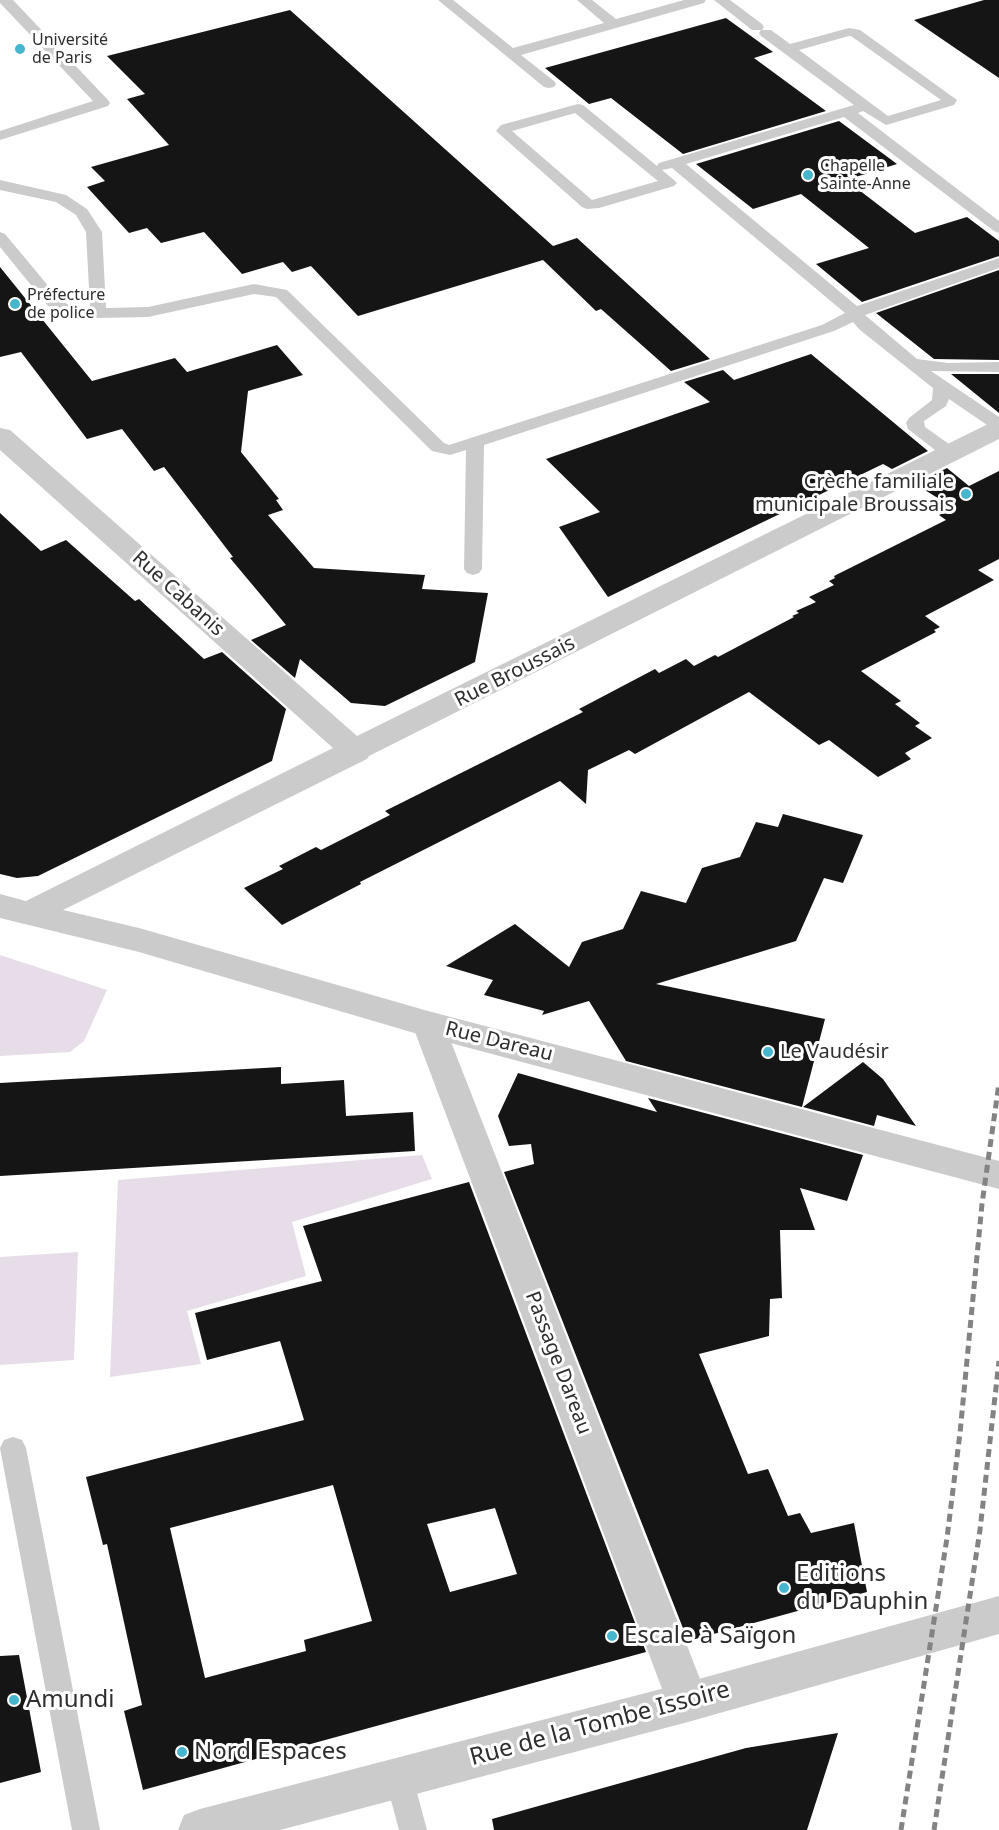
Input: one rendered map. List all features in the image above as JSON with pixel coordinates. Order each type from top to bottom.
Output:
[{"type":"street","name":"Rue Broussais","points":[[14,910],[356,752],[999,427]]},
{"type":"street","name":"Rue Cabanis","points":[[0,436],[356,752]]},
{"type":"street","name":"Rue Dareau","points":[[14,910],[139,940],[428,1024],[613,1071],[999,1175]]},
{"type":"street","name":"Passage Dareau","points":[[428,1024],[687,1702]]},
{"type":"street","name":"Rue de la Tombe Issoire","points":[[200,1830],[687,1702],[999,1615]]},
{"type":"lane","points":[[0,136],[103,103],[6,0]]},
{"type":"lane","points":[[445,0],[512,53],[669,183],[594,205],[587,204],[503,131],[506,128],[578,108]]},
{"type":"lane","points":[[584,0],[614,24]]},
{"type":"lane","points":[[512,53],[699,0]]},
{"type":"lane","points":[[721,0],[788,50],[886,121],[950,100],[855,33],[849,32],[788,50]]},
{"type":"lane","points":[[653,170],[865,105]]},
{"type":"lane","points":[[846,111],[999,228]]},
{"type":"lane","points":[[675,163],[842,300],[866,327],[941,387],[999,427]]},
{"type":"lane","points":[[0,185],[61,198],[82,212],[94,232],[98,314]]},
{"type":"lane","points":[[0,237],[54,303],[64,309],[98,314],[148,312],[254,289],[269,289],[281,293],[438,447],[450,450],[828,328],[868,307],[999,263]]},
{"type":"lane","points":[[913,364],[948,368],[999,367]]},
{"type":"lane","points":[[941,387],[940,402],[917,418],[915,423],[917,429],[950,453]]},
{"type":"lane","points":[[473,569],[475,442]]},
{"type":"lane","points":[[13,1448],[86,1830]]},
{"type":"lane","points":[[399,1778],[413,1830]]},
{"type":"shaded area","points":[[0,955],[107,990],[84,1041],[70,1052],[0,1056]]},
{"type":"shaded area","points":[[422,1155],[432,1179],[292,1222],[306,1276],[187,1311],[201,1364],[110,1377],[118,1180]]},
{"type":"shaded area","points":[[78,1252],[74,1360],[0,1365],[0,1257]]},
{"type":"building","points":[[984,0],[999,0],[999,78],[914,20]]},
{"type":"building","points":[[290,10],[553,246],[577,238],[710,359],[671,371],[601,309],[596,311],[543,260],[358,316],[311,266],[292,272],[283,262],[242,274],[204,232],[161,243],[147,228],[129,233],[87,187],[105,181],[91,167],[169,145],[127,99],[145,94],[107,56]]},
{"type":"building","points":[[726,18],[773,52],[754,58],[826,111],[683,154],[611,98],[589,104],[545,68]]},
{"type":"building","points":[[839,121],[897,164],[846,180],[915,233],[967,217],[999,241],[999,256],[862,302],[816,264],[869,248],[801,194],[753,209],[696,164]]},
{"type":"building","points":[[0,267],[92,381],[175,358],[187,372],[277,345],[303,375],[248,391],[241,452],[279,499],[276,500],[283,510],[268,515],[314,568],[425,575],[422,589],[488,593],[475,662],[385,706],[351,703],[300,659],[295,678],[251,640],[286,625],[230,558],[233,557],[164,467],[154,471],[122,429],[87,439],[21,352],[0,357]]},
{"type":"building","points":[[999,270],[999,360],[934,359],[876,313]]},
{"type":"building","points":[[811,354],[928,451],[892,469],[883,464],[608,597],[559,527],[600,512],[546,459],[710,402],[684,382],[723,370],[734,380]]},
{"type":"building","points":[[951,374],[999,374],[999,413]]},
{"type":"building","points":[[947,468],[969,486],[999,471],[999,559],[978,570],[994,580],[925,616],[940,627],[934,630],[936,632],[861,671],[901,701],[895,704],[920,723],[915,726],[932,738],[905,753],[911,759],[878,777],[829,740],[819,745],[749,692],[635,754],[629,750],[588,770],[586,804],[560,781],[360,882],[361,884],[282,925],[244,888],[283,869],[279,866],[316,847],[321,850],[390,815],[385,811],[583,712],[579,709],[655,669],[659,673],[686,659],[694,666],[715,655],[718,657],[794,617],[792,616],[799,613],[796,611],[816,602],[809,597],[834,585],[829,581],[835,578],[834,576],[946,520],[939,515],[954,508],[915,484]]},
{"type":"building","points":[[0,513],[41,551],[66,540],[135,601],[139,599],[204,659],[222,652],[286,709],[272,761],[38,876],[17,878],[0,874]]},
{"type":"building","points":[[783,814],[863,835],[843,883],[824,878],[796,941],[656,984],[825,1019],[802,1107],[626,1061],[589,1001],[542,1015],[544,1011],[484,995],[493,980],[446,966],[515,924],[569,967],[582,942],[623,929],[641,891],[686,903],[702,868],[740,857],[756,822],[778,827]]},
{"type":"building","points":[[863,1062],[883,1079],[916,1126],[877,1115],[874,1126],[803,1107]]},
{"type":"building","points":[[281,1067],[281,1084],[344,1080],[346,1116],[413,1112],[415,1151],[0,1176],[0,1083]]},
{"type":"building","points":[[518,1073],[657,1112],[648,1098],[863,1155],[847,1201],[800,1188],[815,1230],[780,1230],[782,1298],[770,1299],[769,1336],[699,1354],[748,1474],[768,1469],[788,1516],[800,1513],[811,1533],[854,1523],[867,1592],[688,1641],[504,1172],[534,1164],[531,1144],[509,1146],[498,1116]]},
{"type":"building","points":[[469,1182],[646,1652],[143,1790],[124,1711],[142,1705],[107,1544],[103,1545],[86,1477],[304,1420],[280,1341],[207,1360],[195,1313],[322,1281],[303,1226]],"holes":[[[333,1485],[372,1621],[304,1640],[306,1651],[205,1678],[170,1528]],[[495,1508],[517,1574],[450,1592],[427,1524]]]},
{"type":"building","name":"Amundi","points":[[19,1655],[41,1772],[0,1783],[0,1656]]},
{"type":"building","points":[[838,1733],[807,1830],[494,1830],[492,1819],[746,1748]]},
{"type":"railway","points":[[901,1830],[947,1538],[960,1433],[982,1204],[999,1083]]},
{"type":"railway","points":[[934,1830],[980,1530],[999,1361]]},
{"type":"place","name":"Université de Paris","points":[[20,49]]},
{"type":"place","name":"Chapelle Sainte-Anne","points":[[808,175]]},
{"type":"place","name":"Préfecture de police","points":[[15,304]]},
{"type":"place","name":"Crèche familiale municipale Broussais","points":[[966,494]]},
{"type":"place","name":"Le Vaudésir","points":[[768,1052]]},
{"type":"place","name":"Editions du Dauphin","points":[[784,1588]]},
{"type":"place","name":"Escale à Saïgon","points":[[612,1636]]},
{"type":"place","name":"Amundi","points":[[14,1700]]},
{"type":"place","name":"Nord Espaces","points":[[182,1752]]}]
